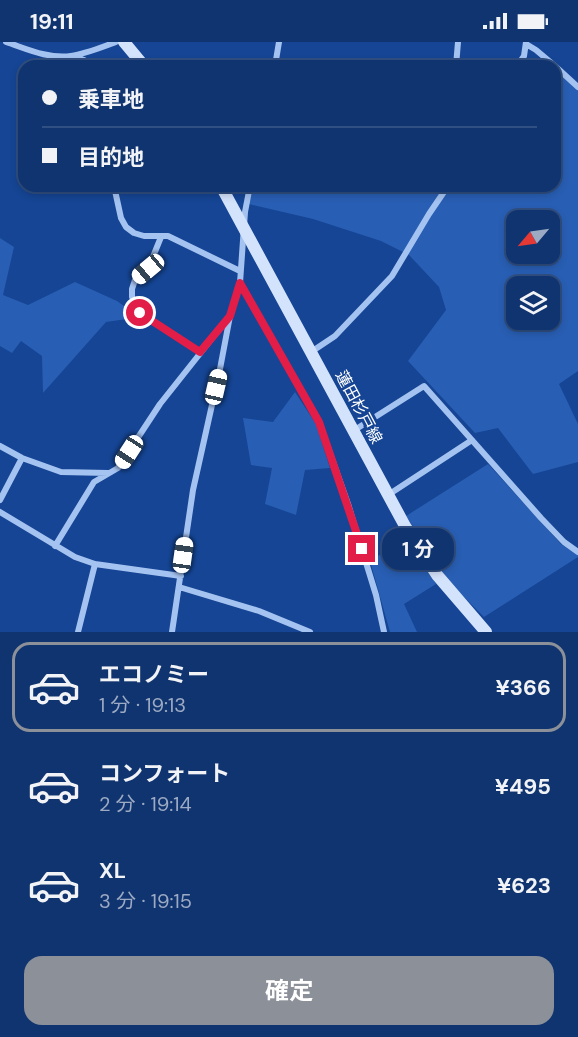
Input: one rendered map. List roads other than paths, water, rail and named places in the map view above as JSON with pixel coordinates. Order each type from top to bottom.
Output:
[{"type":"main road","points":[[124,42],[139,60]]},
{"type":"main road","name":"蓮田杉戸線","points":[[224,192],[415,542],[437,575],[486,632]]},
{"type":"street","points":[[6,42],[40,54],[72,56],[84,60]]},
{"type":"street","points":[[72,56],[116,42]]},
{"type":"street","points":[[276,60],[279,42]]},
{"type":"street","points":[[456,60],[458,42]]},
{"type":"street","points":[[521,60],[526,43],[547,60]]},
{"type":"street","points":[[561,71],[578,87]]},
{"type":"street","points":[[115,192],[121,218],[126,227],[134,233],[168,236],[240,271]]},
{"type":"street","points":[[172,632],[193,490],[230,316],[240,283],[243,226],[249,192]]},
{"type":"street","points":[[311,352],[335,336],[392,276],[444,192]]},
{"type":"street","points":[[161,237],[148,269],[135,280],[132,297],[140,313],[200,352]]},
{"type":"street","points":[[240,283],[319,422],[348,504],[384,632]]},
{"type":"street","points":[[55,546],[94,482],[118,468],[160,404],[230,316]]},
{"type":"street","points":[[353,431],[424,386],[557,535],[578,552]]},
{"type":"street","points":[[388,495],[472,440]]},
{"type":"street","points":[[0,446],[22,458],[61,472],[108,473]]},
{"type":"street","points":[[0,500],[22,458]]},
{"type":"street","points":[[0,512],[75,557],[95,564],[181,576]]},
{"type":"street","points":[[78,632],[95,564]]},
{"type":"street","points":[[179,587],[259,611],[310,632]]}]
